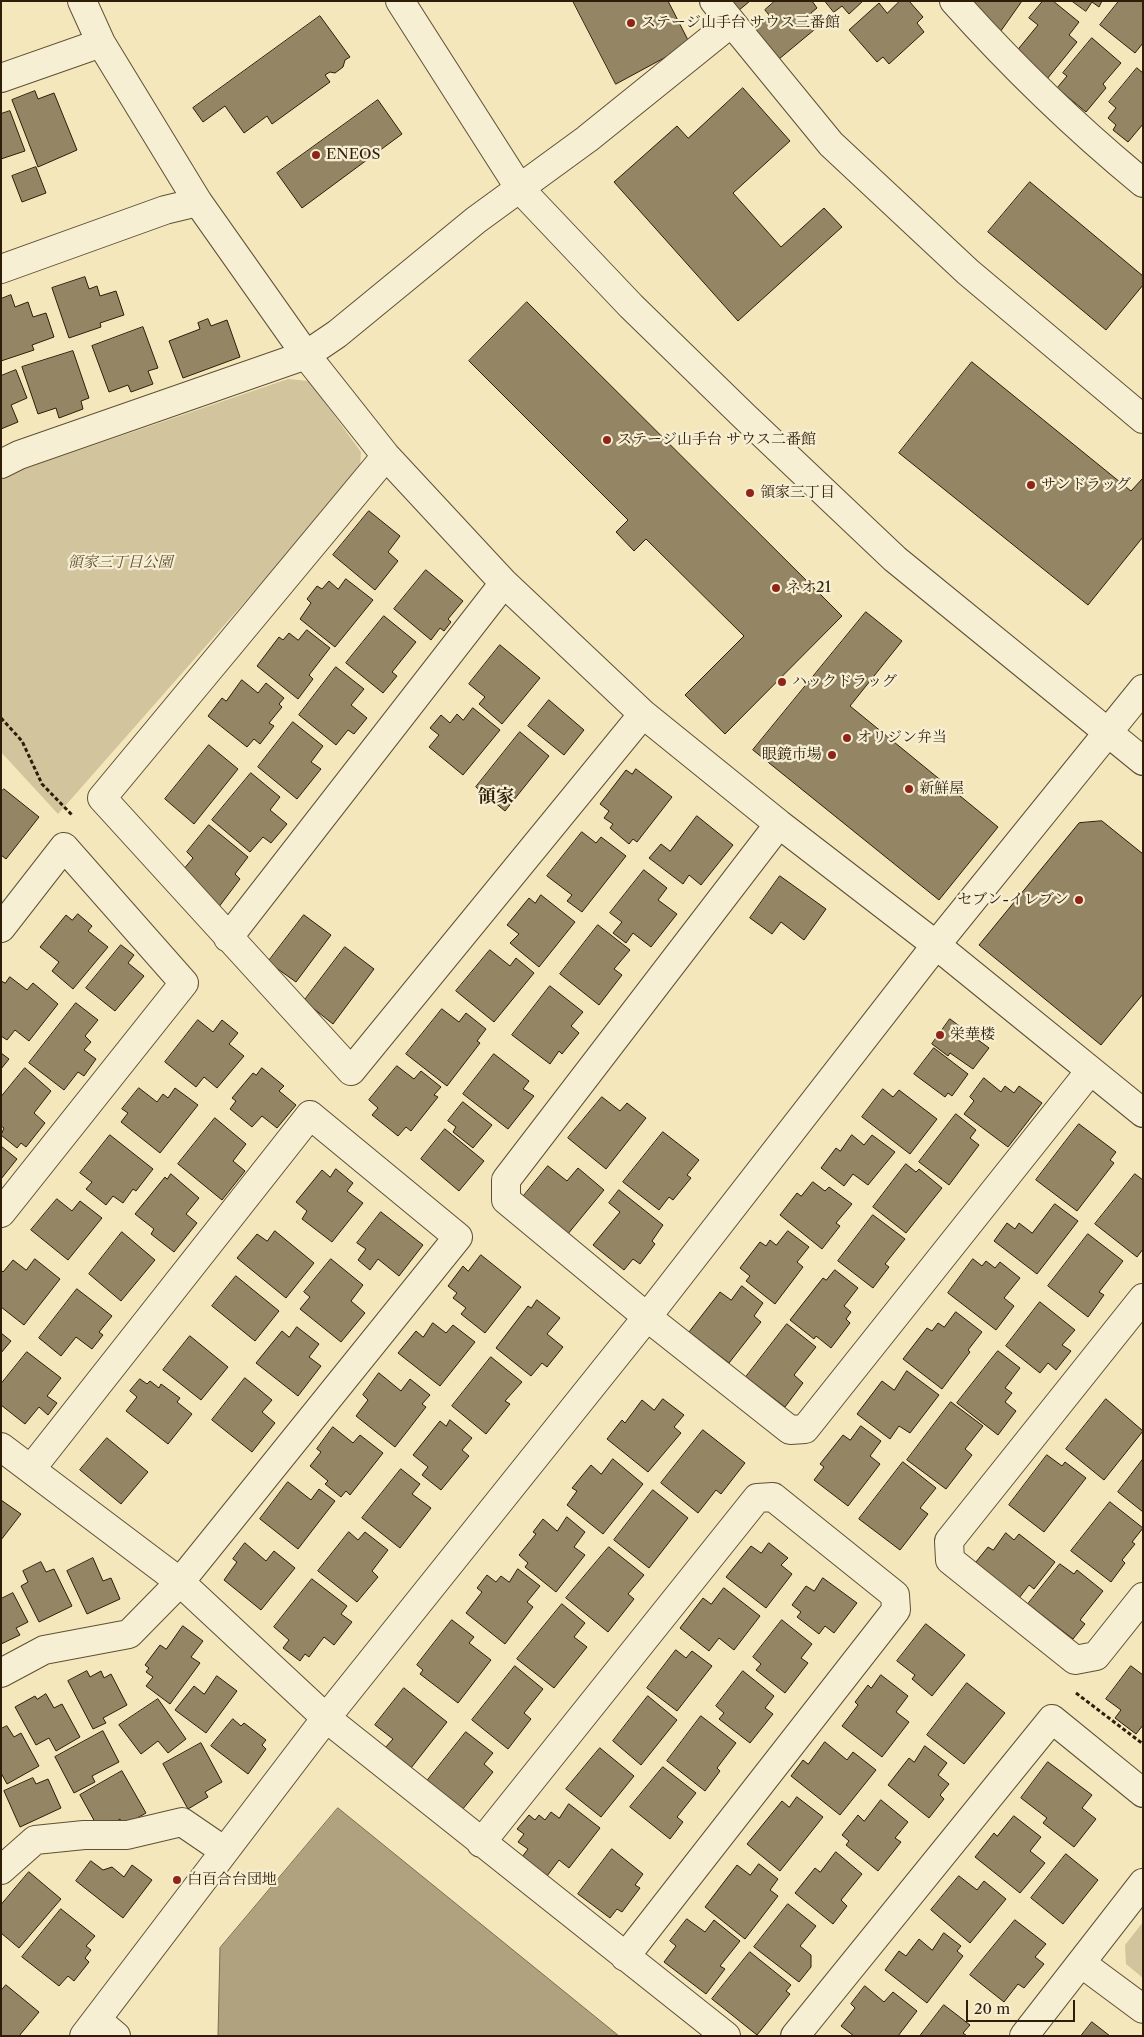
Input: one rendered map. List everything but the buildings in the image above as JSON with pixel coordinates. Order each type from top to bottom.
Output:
[{"type":"street","points":[[82,1],[101,43],[198,202],[306,355],[386,456],[504,583],[643,714],[779,824],[936,945],[1143,1113]]},
{"type":"street","points":[[400,1],[520,189],[652,326],[895,559],[1143,761]]},
{"type":"street","points":[[714,1],[831,144],[968,272],[1143,419]]},
{"type":"street","points":[[954,1],[998,50],[1114,158],[1143,182]]},
{"type":"street","points":[[1,464],[19,455],[306,355],[337,334],[476,220],[587,139],[731,23]]},
{"type":"street","points":[[1,78],[101,43]]},
{"type":"street","points":[[1,269],[165,210],[198,202]]},
{"type":"street","points":[[386,456],[102,798],[351,1071],[643,714]]},
{"type":"street","points":[[228,938],[504,583]]},
{"type":"street","points":[[99,2030],[223,1850],[326,1718],[647,1317],[936,945],[1143,689]]},
{"type":"street","points":[[779,824],[506,1180],[506,1200],[647,1317],[790,1430],[805,1429],[1090,1071]]},
{"type":"street","points":[[1,928],[64,847],[184,983],[1,1213]]},
{"type":"street","points":[[1,1673],[44,1650],[130,1634],[180,1582],[458,1237],[310,1115],[31,1469]]},
{"type":"street","points":[[1143,1298],[949,1541],[950,1560],[1075,1660],[1096,1656],[1143,1597]]},
{"type":"street","points":[[1,1447],[180,1582],[326,1718],[726,2036]]},
{"type":"street","points":[[482,1843],[758,1498],[773,1497],[894,1595],[896,1610],[625,1957]]},
{"type":"street","points":[[795,2036],[1052,1720],[1143,1793]]},
{"type":"street","points":[[1,1870],[35,1840],[84,1835],[127,1835],[182,1822],[223,1850]]},
{"type":"street","points":[[1024,2036],[1143,1882]]},
{"type":"street","points":[[1081,1963],[1143,2008]]},
{"type":"green space","name":"領家三丁目公園","points":[[288,379],[309,381],[361,452],[360,471],[58,814],[1,752],[1,480],[18,471]]},
{"type":"green space","points":[[1143,1922],[1143,1978],[1126,1964],[1125,1945]]},
{"type":"shaded area","points":[[338,1808],[619,2036],[218,2036],[220,1948]]},
{"type":"place","name":"ステージ山手台 サウス三番館","points":[[631,23]]},
{"type":"place","name":"ENEOS","points":[[316,155]]},
{"type":"place","name":"ステージ山手台 サウス二番館","points":[[607,440]]},
{"type":"place","name":"サンドラッグ","points":[[1031,485]]},
{"type":"place","name":"領家三丁目","points":[[750,493]]},
{"type":"place","name":"ネオ21","points":[[776,588]]},
{"type":"place","name":"ハックドラッグ","points":[[782,682]]},
{"type":"place","name":"オリジン弁当","points":[[847,738]]},
{"type":"place","name":"眼鏡市場","points":[[832,755]]},
{"type":"place","name":"新鮮屋","points":[[909,789]]},
{"type":"place","name":"セブン-イレブン","points":[[1079,900]]},
{"type":"place","name":"栄華楼","points":[[940,1035]]},
{"type":"place","name":"白百合台団地","points":[[177,1880]]},
{"type":"district","name":"領家","points":[[496,797]]}]
